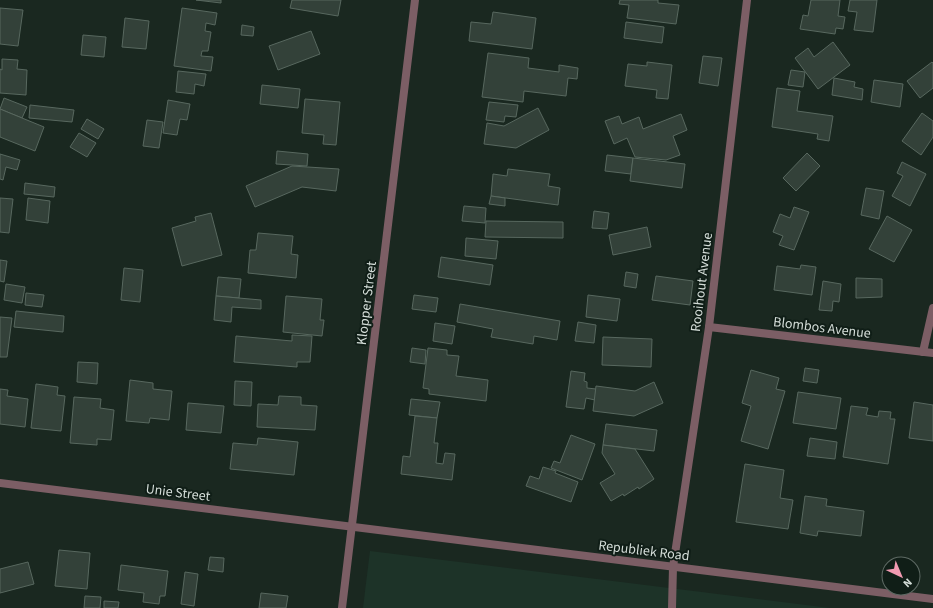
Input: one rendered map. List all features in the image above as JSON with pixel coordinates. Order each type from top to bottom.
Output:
[{"type":"street","name":"Klopper Street","points":[[342,608],[415,0]]},
{"type":"street","name":"Rooihout Avenue","points":[[672,608],[673,567],[709,327],[747,0]]},
{"type":"street","points":[[923,352],[933,308]]},
{"type":"street","name":"Blombos Avenue","points":[[709,327],[933,353]]},
{"type":"street","name":"Unie Street","points":[[0,483],[352,527]]},
{"type":"street","name":"Republiek Road","points":[[352,527],[933,599]]},
{"type":"shaded area","points":[[370,551],[830,608],[363,608]]},
{"type":"building","points":[[196,0],[221,0],[221,3]]},
{"type":"building","points":[[292,0],[341,0],[338,16],[290,8]]},
{"type":"building","points":[[620,0],[658,0],[658,3],[679,5],[676,24],[627,18],[629,5],[619,4]]},
{"type":"building","points":[[811,0],[840,0],[838,16],[845,17],[843,29],[836,28],[835,34],[800,29],[803,15],[808,16]]},
{"type":"building","points":[[850,0],[877,0],[873,32],[854,30],[857,12],[848,11]]},
{"type":"building","points":[[0,8],[23,10],[18,46],[0,44]]},
{"type":"building","points":[[182,8],[217,13],[215,25],[206,23],[205,31],[211,32],[208,51],[202,51],[201,56],[213,57],[211,71],[174,66]]},
{"type":"building","points":[[493,12],[536,18],[532,49],[469,41],[471,22],[491,24]]},
{"type":"building","points":[[125,18],[149,21],[146,49],[122,47]]},
{"type":"building","points":[[626,22],[664,27],[662,43],[624,38]]},
{"type":"building","points":[[242,25],[254,27],[253,36],[241,35]]},
{"type":"building","points":[[311,31],[320,54],[278,70],[269,46]]},
{"type":"building","points":[[83,35],[106,37],[104,57],[81,55]]},
{"type":"building","points":[[833,42],[850,65],[818,89],[795,58],[808,48],[814,57]]},
{"type":"building","points":[[488,53],[529,58],[528,68],[559,72],[559,65],[578,68],[577,79],[568,78],[566,96],[524,91],[523,102],[482,97]]},
{"type":"building","points":[[703,56],[722,58],[718,86],[699,83]]},
{"type":"building","points":[[2,59],[18,60],[17,69],[27,70],[26,95],[0,93],[0,69],[2,70]]},
{"type":"building","points":[[647,62],[672,65],[668,99],[656,98],[657,90],[625,86],[628,64],[647,66]]},
{"type":"building","points":[[932,62],[933,88],[920,98],[907,81]]},
{"type":"building","points":[[791,70],[805,72],[803,87],[788,85]]},
{"type":"building","points":[[178,71],[206,74],[204,86],[195,84],[194,94],[176,92]]},
{"type":"building","points":[[834,78],[855,82],[854,87],[863,89],[862,100],[832,95]]},
{"type":"building","points":[[874,80],[903,84],[900,107],[871,102]]},
{"type":"building","points":[[262,85],[300,89],[298,108],[260,104]]},
{"type":"building","points":[[777,88],[800,91],[797,111],[833,116],[829,141],[817,139],[818,134],[772,127]]},
{"type":"building","points":[[4,98],[27,107],[22,118],[0,109]]},
{"type":"building","points":[[305,99],[340,102],[336,145],[323,144],[324,135],[302,133]]},
{"type":"building","points":[[168,100],[190,104],[187,120],[180,119],[177,135],[163,133]]},
{"type":"building","points":[[489,102],[518,105],[516,117],[505,116],[504,122],[486,120]]},
{"type":"building","points":[[30,105],[74,110],[72,122],[29,118]]},
{"type":"building","points":[[538,108],[549,130],[516,148],[484,144],[487,123],[504,126]]},
{"type":"building","points":[[0,109],[44,127],[35,151],[0,137]]},
{"type":"building","points":[[922,113],[933,121],[933,137],[921,155],[902,141]]},
{"type":"building","points":[[681,114],[687,130],[673,136],[680,155],[666,160],[635,157],[627,138],[614,144],[605,121],[619,116],[622,124],[639,117],[643,129]]},
{"type":"building","points":[[87,119],[104,129],[98,139],[81,129]]},
{"type":"building","points":[[147,120],[163,122],[159,148],[143,146]]},
{"type":"building","points":[[79,133],[96,143],[87,157],[70,147]]},
{"type":"building","points":[[277,151],[308,154],[307,166],[276,164]]},
{"type":"building","points":[[807,153],[820,166],[796,191],[783,178]]},
{"type":"building","points":[[0,154],[20,160],[17,170],[6,167],[3,180],[0,179]]},
{"type":"building","points":[[607,155],[633,158],[631,174],[605,171]]},
{"type":"building","points":[[633,158],[685,164],[682,188],[630,181]]},
{"type":"building","points":[[902,162],[926,174],[910,206],[892,196],[903,176],[897,173]]},
{"type":"building","points":[[292,166],[339,169],[336,191],[302,187],[255,207],[246,186]]},
{"type":"building","points":[[508,169],[550,174],[548,186],[560,188],[558,205],[491,196],[493,174],[507,176]]},
{"type":"building","points":[[25,183],[55,187],[54,197],[24,194]]},
{"type":"building","points":[[866,188],[884,191],[879,219],[861,215]]},
{"type":"building","points":[[491,196],[505,198],[505,206],[489,204]]},
{"type":"building","points":[[0,198],[13,199],[9,233],[0,232]]},
{"type":"building","points":[[28,198],[50,201],[48,223],[26,220]]},
{"type":"building","points":[[464,206],[486,208],[485,223],[462,221]]},
{"type":"building","points":[[794,207],[809,212],[794,250],[779,245],[783,236],[773,232],[780,214],[790,218]]},
{"type":"building","points":[[594,211],[609,213],[607,229],[592,228]]},
{"type":"building","points":[[211,213],[222,255],[182,266],[172,228],[196,221],[195,217]]},
{"type":"building","points":[[887,216],[912,230],[894,262],[869,249]]},
{"type":"building","points":[[486,221],[563,222],[563,238],[485,237]]},
{"type":"building","points":[[647,227],[651,247],[613,255],[609,235]]},
{"type":"building","points":[[258,233],[293,236],[291,254],[298,255],[296,278],[248,273],[250,250],[256,250]]},
{"type":"building","points":[[466,238],[498,241],[496,259],[465,256]]},
{"type":"building","points":[[441,257],[493,265],[490,285],[438,277]]},
{"type":"building","points":[[0,260],[7,261],[4,282],[0,281]]},
{"type":"building","points":[[801,265],[816,267],[812,295],[774,290],[777,266],[800,269]]},
{"type":"building","points":[[124,268],[143,270],[140,302],[121,300]]},
{"type":"building","points":[[626,272],[638,274],[636,288],[624,286]]},
{"type":"building","points":[[656,276],[693,281],[690,305],[652,300]]},
{"type":"building","points":[[218,277],[241,279],[239,298],[216,296]]},
{"type":"building","points":[[856,278],[882,279],[882,297],[856,298]]},
{"type":"building","points":[[823,281],[841,284],[839,302],[833,301],[832,311],[819,310]]},
{"type":"building","points":[[6,284],[25,287],[22,303],[4,300]]},
{"type":"building","points":[[26,293],[44,295],[42,307],[25,305]]},
{"type":"building","points":[[414,295],[438,298],[436,312],[412,309]]},
{"type":"building","points":[[588,295],[620,299],[617,321],[586,317]]},
{"type":"building","points":[[216,296],[261,300],[261,309],[232,307],[231,322],[214,320]]},
{"type":"building","points":[[286,296],[322,299],[320,320],[324,320],[322,336],[283,332]]},
{"type":"building","points":[[460,304],[560,321],[557,340],[534,336],[533,344],[491,337],[493,329],[457,322]]},
{"type":"building","points":[[16,311],[64,316],[63,332],[14,327]]},
{"type":"building","points":[[0,317],[12,318],[7,357],[0,357]]},
{"type":"building","points":[[578,322],[596,325],[594,343],[575,341]]},
{"type":"building","points":[[435,323],[455,326],[452,344],[433,341]]},
{"type":"building","points":[[292,335],[312,336],[310,362],[297,362],[297,367],[234,362],[236,336],[292,341]]},
{"type":"building","points":[[603,337],[652,339],[651,367],[602,365]]},
{"type":"building","points":[[412,348],[426,350],[425,364],[410,362]]},
{"type":"building","points":[[428,348],[447,350],[447,355],[459,356],[456,376],[488,380],[486,401],[429,394],[429,389],[423,388]]},
{"type":"building","points":[[78,362],[98,363],[97,384],[77,382]]},
{"type":"building","points":[[805,368],[819,370],[817,383],[803,381]]},
{"type":"building","points":[[751,370],[779,378],[776,389],[785,391],[768,449],[741,441],[751,406],[742,403]]},
{"type":"building","points":[[571,371],[585,373],[584,381],[587,382],[587,388],[596,389],[595,400],[586,398],[584,409],[566,407]]},
{"type":"building","points":[[130,380],[153,383],[153,389],[172,391],[169,420],[150,418],[149,423],[126,421]]},
{"type":"building","points":[[235,381],[252,382],[251,406],[234,405]]},
{"type":"building","points":[[654,382],[663,403],[634,416],[593,411],[596,386],[635,391]]},
{"type":"building","points":[[36,384],[58,387],[57,395],[65,396],[61,431],[31,428]]},
{"type":"building","points":[[0,389],[8,390],[7,396],[28,399],[25,427],[0,424]]},
{"type":"building","points":[[798,392],[841,398],[836,429],[793,423]]},
{"type":"building","points":[[279,396],[301,397],[301,405],[317,406],[315,430],[257,427],[258,404],[278,405]]},
{"type":"building","points":[[74,397],[101,399],[100,408],[114,410],[111,440],[97,439],[97,445],[70,443]]},
{"type":"building","points":[[411,399],[440,402],[437,418],[409,415]]},
{"type":"building","points":[[914,402],[933,405],[933,441],[909,438]]},
{"type":"building","points":[[188,403],[224,406],[221,433],[186,430]]},
{"type":"building","points":[[851,406],[868,408],[866,415],[878,417],[879,411],[891,412],[890,419],[895,419],[888,464],[843,457]]},
{"type":"building","points":[[415,416],[437,418],[434,443],[438,443],[436,463],[443,464],[445,453],[455,454],[452,480],[401,474],[403,456],[410,457]]},
{"type":"building","points":[[606,424],[657,430],[654,451],[603,445]]},
{"type":"building","points":[[571,435],[595,444],[582,480],[551,468],[554,461],[560,463]]},
{"type":"building","points":[[258,438],[298,442],[294,475],[230,469],[233,443],[257,445]]},
{"type":"building","points":[[810,438],[837,442],[835,459],[807,456]]},
{"type":"building","points":[[603,445],[635,449],[654,479],[639,489],[638,487],[624,496],[623,494],[611,501],[600,483],[615,474],[602,453]]},
{"type":"building","points":[[745,464],[784,470],[780,498],[793,500],[788,529],[736,522]]},
{"type":"building","points":[[543,467],[556,471],[555,473],[578,482],[571,502],[526,486],[530,476],[539,479]]},
{"type":"building","points":[[805,496],[827,499],[826,506],[864,511],[861,536],[818,531],[817,536],[800,533]]},
{"type":"building","points":[[59,550],[90,553],[87,589],[55,586]]},
{"type":"building","points":[[210,557],[224,558],[223,572],[208,570]]},
{"type":"building","points":[[28,562],[34,584],[0,593],[0,569]]},
{"type":"building","points":[[121,565],[168,571],[165,596],[160,596],[159,604],[143,602],[144,593],[118,590]]},
{"type":"building","points":[[185,572],[198,574],[194,606],[181,604]]},
{"type":"building","points":[[261,593],[288,596],[286,608],[259,608]]},
{"type":"building","points":[[85,596],[101,597],[100,608],[84,608]]},
{"type":"building","points":[[104,601],[119,602],[118,608],[104,608]]}]
